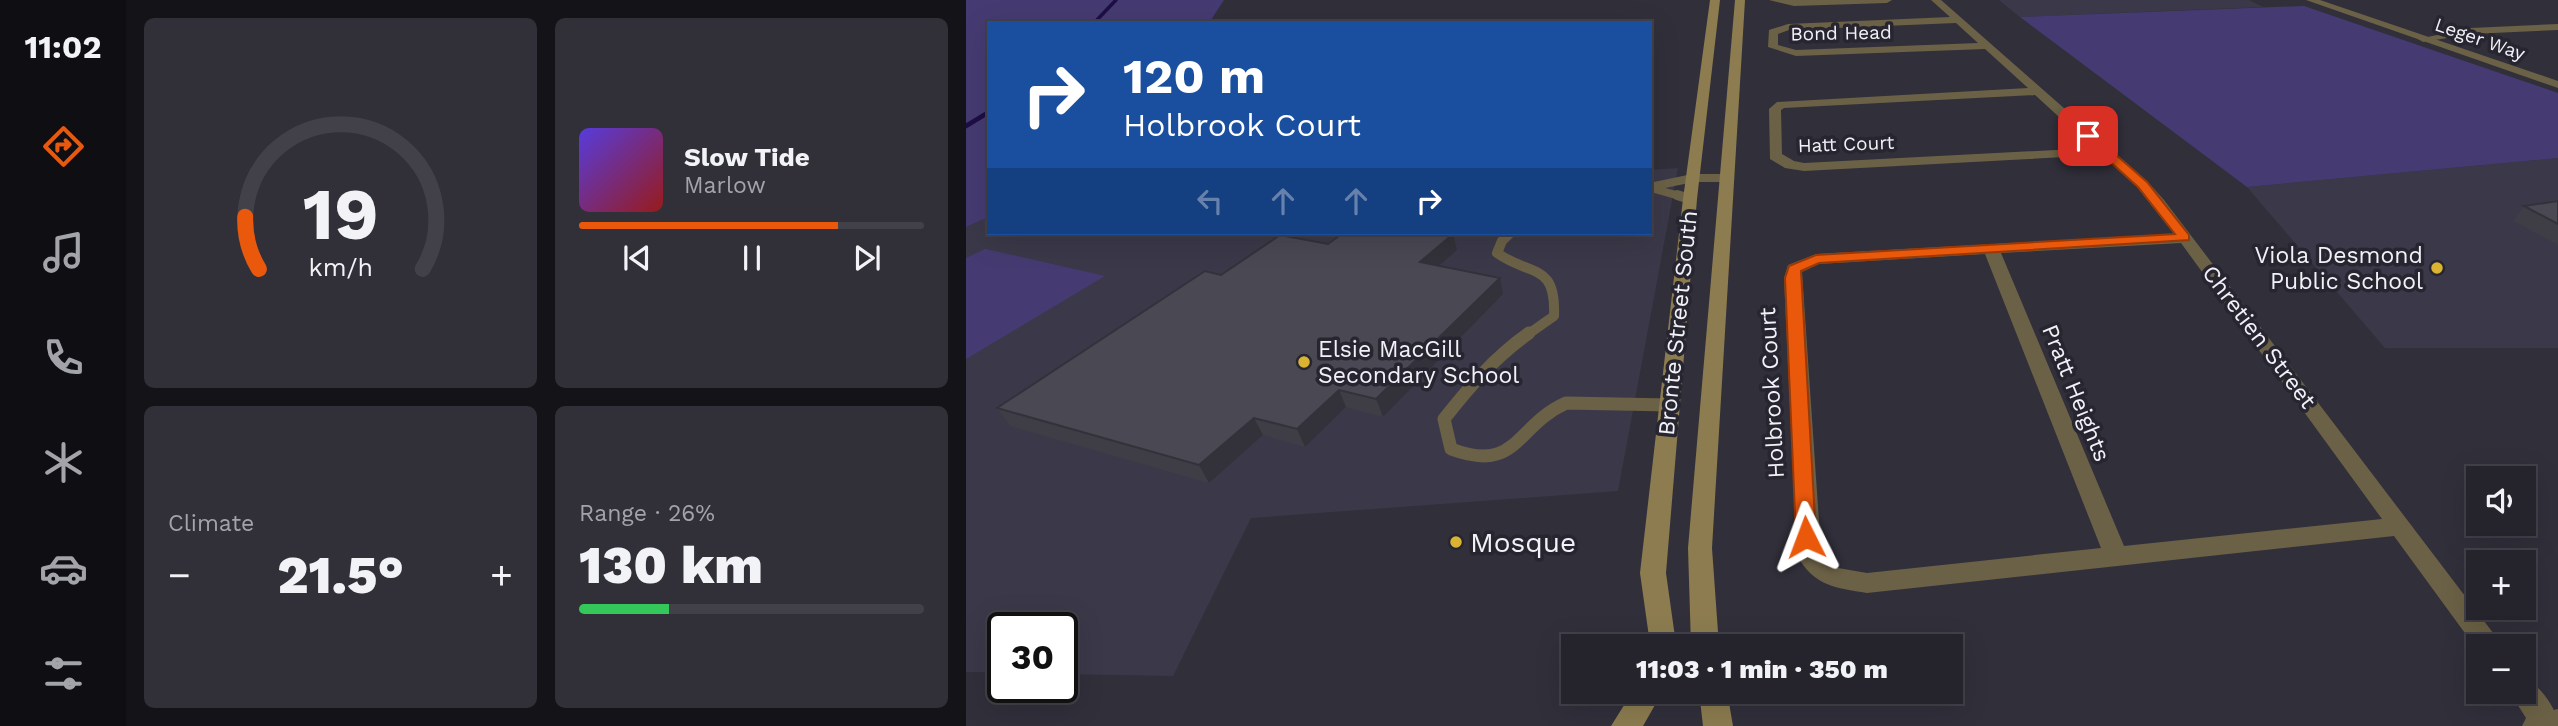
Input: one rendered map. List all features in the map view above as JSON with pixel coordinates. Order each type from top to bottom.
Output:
[{"type":"main road","name":"Bronte Street South","points":[[1662,634],[1653,573],[1690,199],[1715,0]]},
{"type":"main road","name":"Bronte Street South","points":[[1704,634],[1700,548],[1740,0]]},
{"type":"main road","points":[[1626,726],[1640,704]]},
{"type":"main road","points":[[1715,704],[1718,726]]},
{"type":"street","points":[[1774,0],[1794,4],[1887,0]]},
{"type":"street","name":"Chretien Street","points":[[1936,0],[2142,184],[2481,634]]},
{"type":"street","name":"Leger Way","points":[[2311,0],[2558,85]]},
{"type":"street","name":"Bond Head","points":[[1958,20],[1788,27],[1773,32],[1773,47],[1796,53],[1986,46]]},
{"type":"street","points":[[2423,39],[2471,31],[2558,27]]},
{"type":"street","points":[[2530,29],[2558,37]]},
{"type":"street","name":"Hatt Court","points":[[2037,91],[1781,105],[1775,109],[1775,156],[1790,166],[1804,167],[2105,151]]},
{"type":"street","name":"Holbrook Court","points":[[2185,238],[1816,259],[1794,269],[1792,278],[1809,555],[1831,577],[1867,583],[2400,526]]},
{"type":"street","name":"Pratt Heights","points":[[1991,249],[2116,555]]},
{"type":"street","points":[[2532,704],[2547,725]]},
{"type":"lane","points":[[1652,187],[1693,178],[1727,178]]},
{"type":"lane","points":[[1652,188],[1690,199]]},
{"type":"lane","points":[[1508,235],[1502,240],[1497,253],[1507,262],[1532,268],[1548,279],[1556,295],[1554,316],[1508,348],[1477,377],[1444,419],[1451,449],[1468,458],[1494,456],[1515,446],[1542,414],[1567,403],[1670,405]]},
{"type":"shaded area","points":[[966,0],[1224,0],[1210,21],[987,21],[987,218],[966,227]]},
{"type":"shaded area","points":[[1999,0],[2249,0],[2263,7],[2020,17]]},
{"type":"shaded area","points":[[2304,6],[2558,93],[2558,158],[2247,187],[2020,17]]},
{"type":"shaded area","name":"Viola Desmond Public School","points":[[2558,158],[2558,348],[2385,348],[2247,187]]},
{"type":"shaded area","name":"Elsie MacGill Secondary School","points":[[1678,168],[1618,491],[1251,518],[1173,676],[1078,674],[1078,612],[987,612],[987,672],[966,672],[966,227],[987,218],[987,235],[1652,235],[1652,170]]},
{"type":"shaded area","points":[[985,249],[1105,276],[966,359],[966,258]]},
{"type":"building","points":[[2558,201],[2558,224],[2524,206]]},
{"type":"building","points":[[1280,235],[1328,244],[1340,235],[1452,235],[1420,262],[1500,278],[1376,399],[1339,390],[1297,429],[1254,418],[1199,465],[997,408],[1205,271],[1221,275]]},
{"type":"waterway","points":[[1096,21],[1116,0]]},
{"type":"waterway","points":[[966,126],[987,113]]},
{"type":"place","name":"Viola Desmond Public School","points":[[2437,268]]},
{"type":"place","name":"Elsie MacGill Secondary School","points":[[1304,362]]},
{"type":"place","name":"Mosque","points":[[1456,542]]},
{"type":"route","points":[[1806,537],[1792,278],[1794,269],[1816,259],[2185,238],[2142,184],[2088,136]]}]
